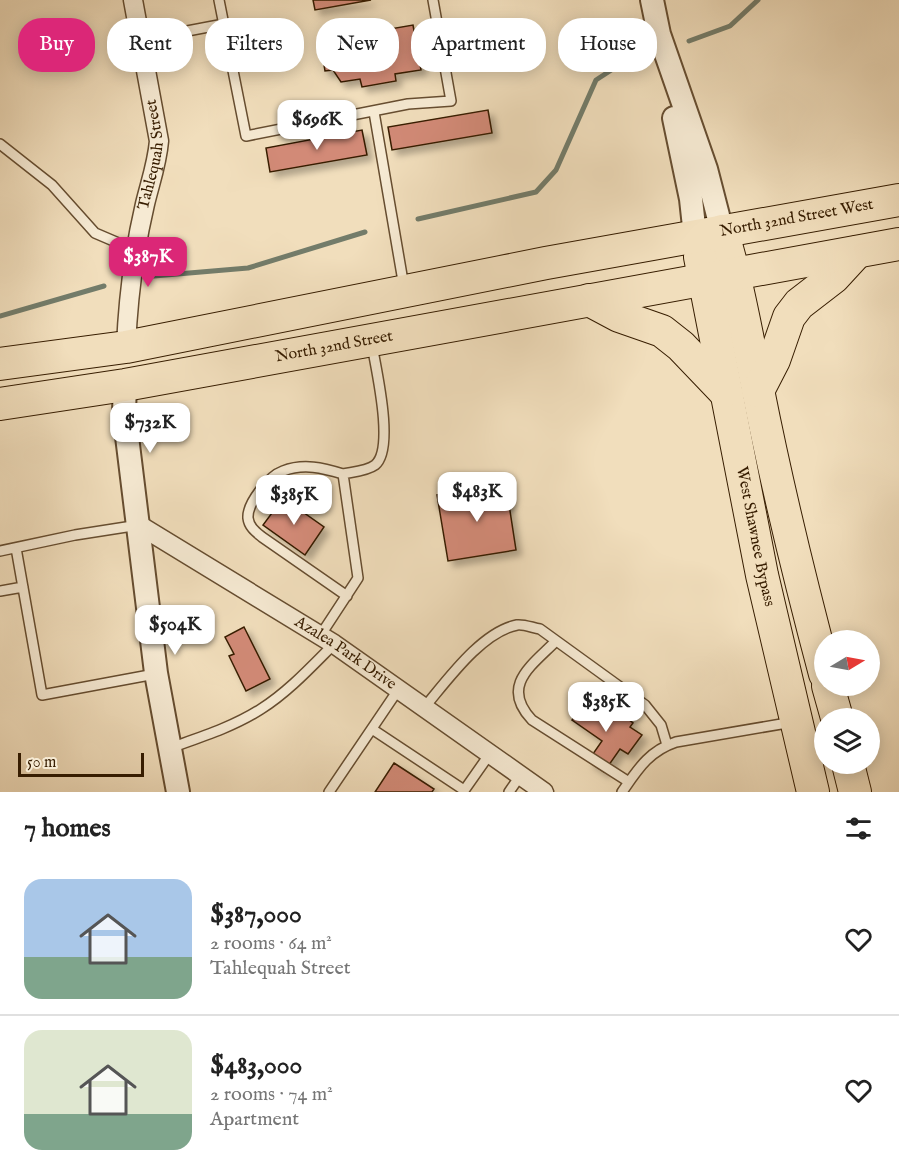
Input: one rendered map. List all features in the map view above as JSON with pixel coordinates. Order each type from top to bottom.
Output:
[{"type":"highway","name":"North 32nd Street West","points":[[709,233],[899,200]]},
{"type":"highway","points":[[0,364],[126,346],[709,233],[736,275],[758,391],[796,565],[814,633]]},
{"type":"highway","name":"West Shawnee Bypass","points":[[709,233],[704,278],[724,390],[762,576],[813,792]]},
{"type":"highway","points":[[704,278],[736,275],[899,244]]},
{"type":"highway","points":[[758,391],[794,311],[812,293],[834,277],[857,252]]},
{"type":"highway","name":"North 32nd Street","points":[[0,404],[125,385],[704,278]]},
{"type":"highway","points":[[589,300],[619,316],[644,322],[662,331],[681,346],[724,390]]},
{"type":"highway","points":[[125,385],[126,346]]},
{"type":"highway","points":[[850,774],[855,792]]},
{"type":"street","name":"Tahlequah Street","points":[[133,0],[136,18]]},
{"type":"street","points":[[652,0],[659,34],[662,76],[709,233]]},
{"type":"street","name":"Tahlequah Street","points":[[126,346],[130,286],[145,205],[157,165],[159,141],[146,72]]},
{"type":"street","points":[[125,385],[124,412],[156,674],[178,792]]},
{"type":"street","name":"Azalea Park Drive","points":[[139,525],[327,640],[544,792]]},
{"type":"lane","points":[[219,0],[223,18]]},
{"type":"lane","points":[[233,72],[246,136],[408,104],[451,101],[434,0]]},
{"type":"lane","points":[[374,112],[405,293]]},
{"type":"lane","points":[[0,144],[52,185],[94,232],[137,251]]},
{"type":"lane","points":[[347,596],[252,528],[248,518],[250,507],[268,482],[280,472],[317,466],[343,474],[374,465],[383,455],[383,418],[372,340]]},
{"type":"lane","points":[[170,748],[221,730],[261,709],[299,679],[327,640],[358,578],[343,474]]},
{"type":"lane","points":[[0,551],[75,535],[139,525]]},
{"type":"lane","points":[[16,548],[42,695],[156,674]]},
{"type":"lane","points":[[0,591],[23,586]]},
{"type":"lane","points":[[423,709],[456,669],[486,641],[503,630],[519,624],[540,629],[645,705],[661,725],[667,745]]},
{"type":"lane","points":[[556,641],[529,667],[519,684],[517,696],[522,709],[532,720],[629,782]]},
{"type":"lane","points":[[329,792],[398,690]]},
{"type":"lane","points":[[622,792],[645,760],[658,748],[795,721]]},
{"type":"lane","points":[[372,729],[464,791],[489,755]]},
{"type":"lane","points":[[509,792],[520,776]]},
{"type":"building","points":[[313,0],[371,0],[315,10]]},
{"type":"building","points":[[411,25],[411,72],[395,74],[396,81],[362,87],[360,79],[341,82],[334,72],[399,72],[399,27]]},
{"type":"building","points":[[488,110],[492,133],[392,150],[388,127]]},
{"type":"building","points":[[362,130],[367,155],[270,172],[266,148]]},
{"type":"building","points":[[506,485],[516,550],[448,561],[437,495]]},
{"type":"building","points":[[283,498],[324,527],[305,555],[263,525]]},
{"type":"building","points":[[244,627],[270,679],[246,691],[229,656],[234,654],[225,637]]},
{"type":"building","points":[[588,697],[619,719],[624,716],[633,723],[630,727],[642,735],[628,754],[620,749],[604,772],[588,761],[602,741],[572,720]]},
{"type":"building","points":[[394,763],[434,789],[432,792],[375,792]]},
{"type":"waterway","points":[[689,41],[730,26],[758,0]]},
{"type":"waterway","points":[[418,219],[536,192],[556,170],[596,80],[608,72]]},
{"type":"waterway","points":[[154,276],[248,268],[365,232]]},
{"type":"waterway","points":[[0,316],[104,286]]}]
